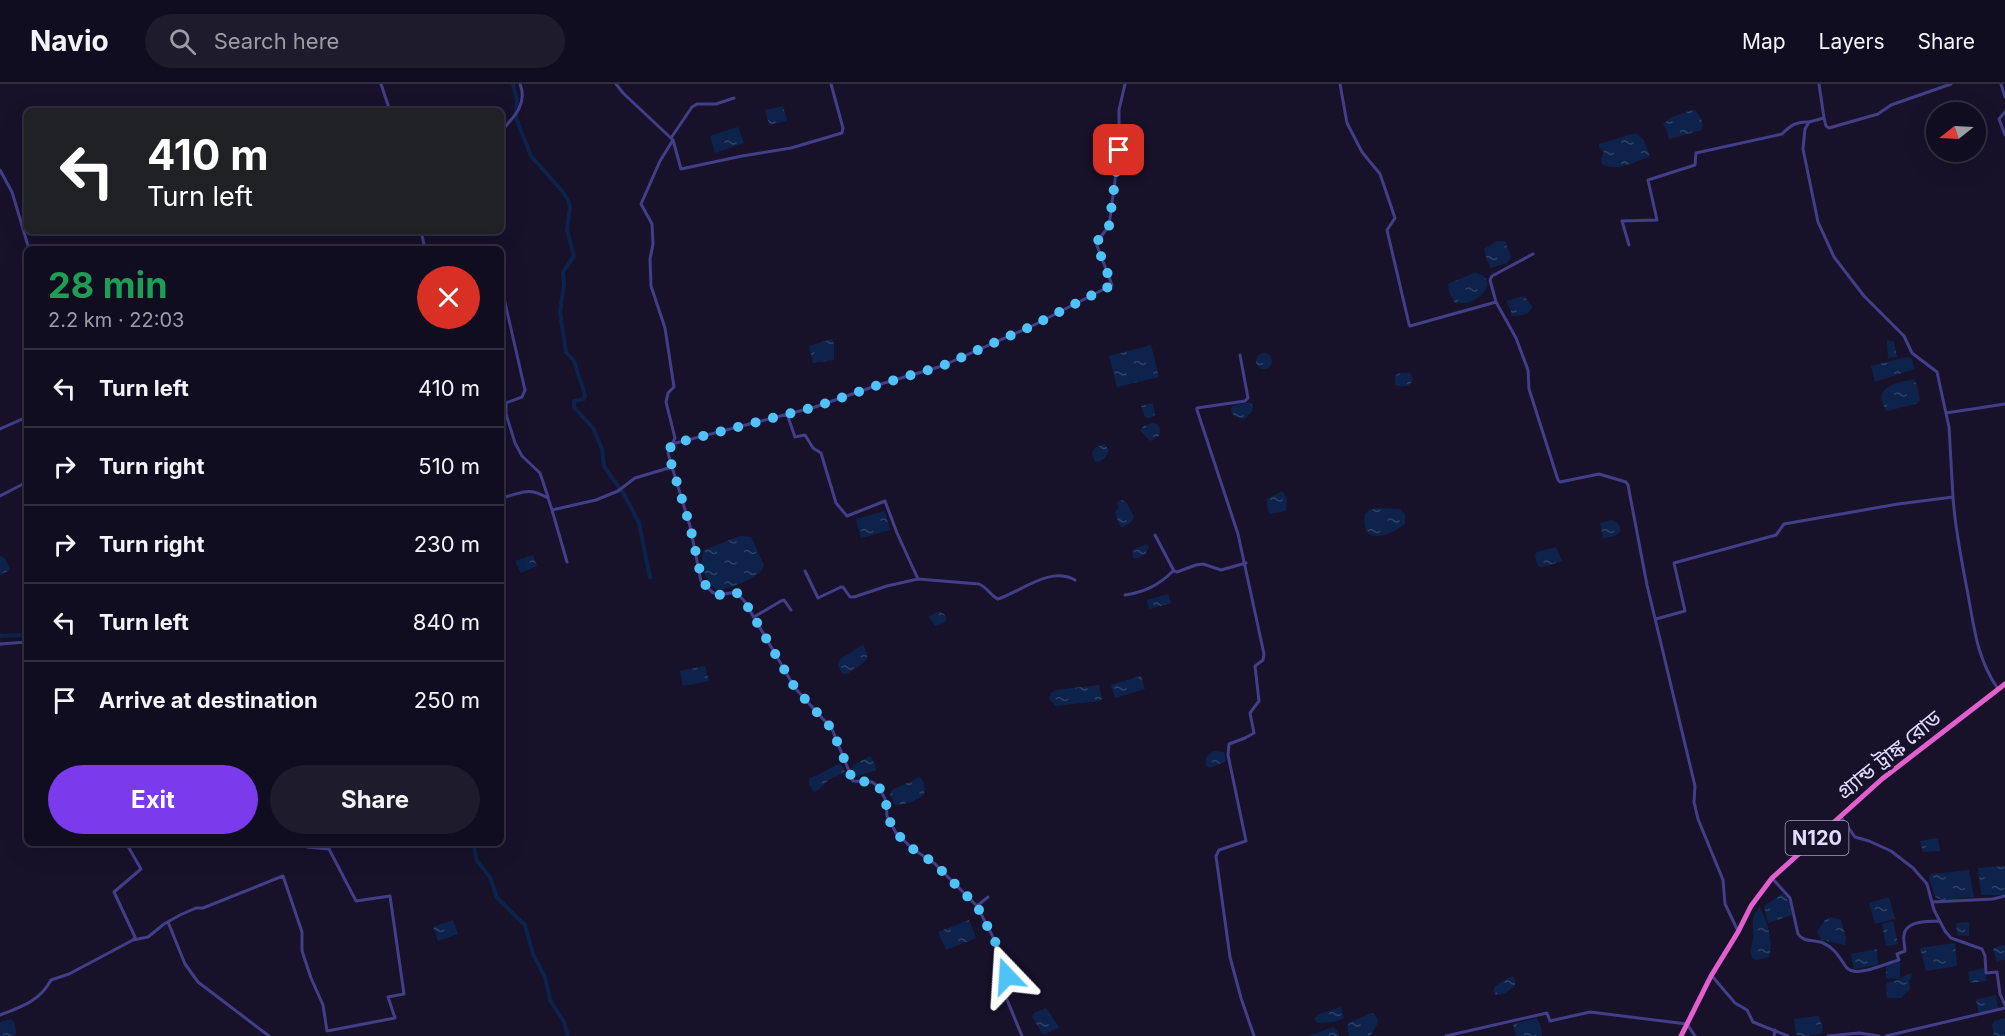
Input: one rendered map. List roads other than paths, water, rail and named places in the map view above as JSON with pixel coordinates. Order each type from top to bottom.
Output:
[{"type":"highway","name":"গ্র্যান্ড ট্রাঙ্ক রোড","points":[[1681,1036],[1711,976],[1751,906],[1772,878],[1882,779],[2005,684]]},
{"type":"street","points":[[381,84],[389,108]]},
{"type":"street","points":[[504,128],[520,110],[522,90],[520,84]]},
{"type":"street","points":[[616,84],[672,139],[681,169],[791,148],[842,133],[843,128],[831,84]]},
{"type":"street","points":[[672,444],[787,414],[942,366],[1032,326],[1112,285],[1096,243],[1109,226],[1119,150],[1119,110],[1125,84]]},
{"type":"street","points":[[1340,84],[1347,123],[1362,152],[1380,174],[1395,218],[1387,230],[1410,326],[1496,302]]},
{"type":"street","points":[[1819,84],[1824,118],[1829,128],[1878,114],[1891,105],[1951,84]]},
{"type":"street","points":[[2001,84],[2005,97]]},
{"type":"street","points":[[735,98],[716,104],[697,104],[692,107],[660,161],[641,204],[652,224],[651,286],[665,328],[674,387],[668,393],[666,402],[675,438],[668,453],[690,526],[702,581],[712,592],[719,595],[736,592],[745,602],[795,688],[832,729],[853,781],[872,782],[879,787],[886,801],[887,816],[896,833],[913,849],[934,863],[977,906],[995,941],[1007,974],[1003,990],[1022,1036]]},
{"type":"street","points":[[2005,112],[2000,119],[2005,135]]},
{"type":"street","points":[[1629,245],[1622,221],[1657,220],[1648,180],[1695,165],[1696,153],[1782,134],[1791,125],[1824,118]]},
{"type":"street","points":[[1809,122],[1805,129],[1803,149],[1818,222],[1834,257],[1864,296],[1904,336],[1912,353],[1937,372],[1946,413],[1955,526],[1976,645],[1991,680],[1998,689]]},
{"type":"street","points":[[0,170],[12,192],[24,232]]},
{"type":"street","points":[[1533,254],[1492,276],[1490,280],[1496,302],[1516,338],[1528,370],[1529,388],[1558,480],[1560,482],[1599,474],[1626,482],[1628,485],[1695,786],[1694,802],[1698,819],[1723,880],[1725,904],[1738,932]]},
{"type":"street","points":[[504,298],[525,390],[522,397],[506,403],[506,414],[515,443],[522,456],[540,473],[567,562]]},
{"type":"street","points":[[1240,355],[1248,398],[1245,401],[1197,408],[1197,410],[1227,497],[1246,563],[1264,654],[1263,660],[1255,666],[1259,701],[1250,713],[1254,733],[1228,744],[1228,755],[1246,841],[1219,850],[1216,856],[1230,957],[1254,1036]]},
{"type":"street","points":[[1946,413],[2005,404]]},
{"type":"street","points":[[787,414],[795,437],[805,435],[813,448],[820,453],[836,503],[847,516],[885,501],[918,579]]},
{"type":"street","points":[[0,429],[24,418]]},
{"type":"street","points":[[552,510],[596,500],[618,490],[635,478],[672,467]]},
{"type":"street","points":[[0,496],[24,484]]},
{"type":"street","points":[[504,497],[526,491],[536,491],[548,498]]},
{"type":"street","points":[[1656,619],[1685,610],[1674,563],[1776,535],[1784,524],[1953,497]]},
{"type":"street","points":[[1155,535],[1174,571]]},
{"type":"street","points":[[1125,595],[1146,591],[1166,579],[1174,571],[1203,564],[1221,570],[1246,563]]},
{"type":"street","points":[[805,571],[818,598],[841,587],[850,597],[854,597],[918,579],[979,584],[987,588],[998,599],[1034,582],[1060,576],[1067,576],[1075,580]]},
{"type":"street","points":[[754,617],[784,600],[790,610]]},
{"type":"street","points":[[0,644],[24,642]]},
{"type":"street","points":[[1840,816],[1855,837],[1891,851],[1913,868],[1927,884],[1934,910],[1951,938],[1982,949],[1986,972],[1997,972],[2000,994],[2005,1006],[1979,1016],[1886,1036]]},
{"type":"street","points":[[128,846],[141,869],[114,892],[135,937],[133,940]]},
{"type":"street","points":[[0,1016],[30,1004],[45,992],[51,980],[69,974],[133,940],[148,937],[168,922],[196,908],[203,908],[283,876],[302,932],[302,951],[323,1005],[327,1031],[395,1018],[388,998],[404,994],[390,896],[356,901],[329,849],[306,846]]},
{"type":"street","points":[[1772,878],[1790,898],[1801,939],[1826,944],[1840,955],[1848,969],[1852,971],[1878,968],[1883,963],[1899,960],[1897,954],[1905,951],[1906,929],[1920,922],[1939,921]]},
{"type":"street","points":[[1932,902],[1993,899],[2005,896]]},
{"type":"street","points":[[977,906],[988,897]]},
{"type":"street","points":[[168,922],[185,964],[198,982],[269,1036]]},
{"type":"street","points":[[1711,976],[1735,1003],[1747,1010],[1753,1022],[1788,1036]]},
{"type":"street","points":[[1446,1036],[1547,1013],[1550,1021],[1590,1011],[1687,1024],[1695,1036]]},
{"type":"street","points":[[1774,1036],[1775,1030]]},
{"type":"street","points":[[1828,1036],[1859,1033],[1879,1036]]},
{"type":"water","points":[[783,106],[787,121],[769,125],[765,110]]},
{"type":"water","points":[[1695,110],[1700,117],[1702,130],[1669,139],[1663,124],[1672,117]]},
{"type":"water","points":[[738,127],[744,143],[715,153],[710,136]]},
{"type":"water","points":[[1636,133],[1644,140],[1650,157],[1619,167],[1602,164],[1601,159],[1604,152],[1599,144]]},
{"type":"water","points":[[1497,241],[1505,241],[1511,257],[1507,263],[1491,268],[1484,249]]},
{"type":"water","points":[[1474,273],[1482,275],[1486,280],[1485,291],[1473,301],[1455,303],[1449,292],[1448,284]]},
{"type":"water","points":[[1524,296],[1532,306],[1531,309],[1524,315],[1511,316],[1511,310],[1506,301]]},
{"type":"water","points":[[832,339],[834,360],[813,363],[809,346]]},
{"type":"water","points":[[1887,340],[1894,342],[1897,357],[1888,358]]},
{"type":"water","points":[[1151,345],[1159,377],[1117,387],[1109,356]]},
{"type":"water","points":[[1264,353],[1270,355],[1272,361],[1270,367],[1264,369],[1258,367],[1256,361],[1258,355]]},
{"type":"water","points":[[1907,357],[1912,359],[1914,369],[1875,382],[1871,366]]},
{"type":"water","points":[[1399,373],[1410,373],[1413,379],[1410,384],[1395,385],[1395,376]]},
{"type":"water","points":[[1914,379],[1920,401],[1887,411],[1883,403],[1883,391],[1893,385]]},
{"type":"water","points":[[1250,402],[1253,406],[1252,412],[1244,419],[1234,416],[1231,411],[1232,406]]},
{"type":"water","points":[[1153,403],[1155,415],[1150,418],[1145,417],[1141,406]]},
{"type":"water","points":[[1151,423],[1157,424],[1160,429],[1159,436],[1150,441],[1140,430]]},
{"type":"water","points":[[1104,444],[1109,450],[1106,457],[1095,462],[1092,453],[1095,448]]},
{"type":"water","points":[[1282,491],[1287,498],[1286,511],[1270,514],[1267,499]]},
{"type":"water","points":[[1122,500],[1127,503],[1134,517],[1122,528],[1115,512],[1118,508],[1117,502]]},
{"type":"water","points":[[1376,508],[1400,509],[1405,514],[1405,524],[1391,533],[1371,535],[1365,524],[1365,514]]},
{"type":"water","points":[[885,511],[890,530],[861,538],[856,519]]},
{"type":"water","points":[[1612,520],[1618,523],[1621,531],[1615,536],[1603,538],[1600,523]]},
{"type":"water","points":[[740,536],[751,537],[764,565],[762,570],[744,582],[716,590],[703,571],[704,550]]},
{"type":"water","points":[[1146,544],[1149,546],[1146,554],[1133,558],[1132,550]]},
{"type":"water","points":[[1556,547],[1562,561],[1543,567],[1538,566],[1535,556],[1537,552]]},
{"type":"water","points":[[533,555],[537,566],[521,573],[515,561]]},
{"type":"water","points":[[0,556],[5,558],[10,570],[0,575]]},
{"type":"water","points":[[1168,594],[1171,603],[1149,609],[1147,600]]},
{"type":"water","points":[[939,611],[947,619],[944,623],[935,626],[929,617]]},
{"type":"water","points":[[863,645],[868,655],[865,662],[847,674],[842,673],[838,665],[840,659]]},
{"type":"water","points":[[705,666],[709,681],[683,686],[680,671]]},
{"type":"water","points":[[1141,676],[1145,689],[1115,698],[1111,685]]},
{"type":"water","points":[[1099,685],[1102,699],[1099,701],[1055,706],[1049,698],[1056,690]]},
{"type":"water","points":[[1214,751],[1224,752],[1226,761],[1210,768],[1206,766],[1206,759]]},
{"type":"water","points":[[870,756],[875,763],[876,770],[855,777],[852,770],[853,765]]},
{"type":"water","points":[[841,764],[845,771],[814,792],[809,784],[809,778]]},
{"type":"water","points":[[920,777],[923,781],[924,795],[909,802],[894,804],[890,794],[892,790]]},
{"type":"water","points":[[1938,838],[1940,851],[1923,852],[1920,841]]},
{"type":"water","points":[[2005,866],[2005,895],[1981,895],[1978,868]]},
{"type":"water","points":[[1969,870],[1974,897],[1942,900],[1935,897],[1929,877],[1932,874]]},
{"type":"water","points":[[1783,893],[1790,904],[1792,915],[1768,923],[1764,906]]},
{"type":"water","points":[[1889,897],[1895,919],[1875,924],[1869,903]]},
{"type":"water","points":[[1760,908],[1771,945],[1769,957],[1756,960],[1752,957],[1751,951],[1753,918]]},
{"type":"water","points":[[1830,917],[1841,920],[1846,938],[1845,945],[1822,940],[1817,932],[1825,920]]},
{"type":"water","points":[[453,920],[458,934],[438,941],[433,927]]},
{"type":"water","points":[[969,920],[976,938],[946,950],[938,932]]},
{"type":"water","points":[[1893,921],[1898,944],[1886,946],[1882,924]]},
{"type":"water","points":[[1969,922],[1969,936],[1957,935],[1956,923]]},
{"type":"water","points":[[1955,943],[1957,966],[1926,971],[1920,948]]},
{"type":"water","points":[[2005,945],[2005,959],[1997,962],[1993,948]]},
{"type":"water","points":[[1877,949],[1878,965],[1854,969],[1851,954]]},
{"type":"water","points":[[1900,962],[1900,978],[1911,973],[1910,989],[1901,998],[1887,998],[1886,983],[1901,979],[1886,978],[1886,965]]},
{"type":"water","points":[[1984,968],[1987,981],[1970,983],[1968,972]]},
{"type":"water","points":[[1512,976],[1515,979],[1515,986],[1504,994],[1496,995],[1493,991],[1495,986]]},
{"type":"water","points":[[1996,995],[1998,1008],[1979,1013],[1976,1000]]},
{"type":"water","points":[[1341,1007],[1344,1018],[1334,1022],[1318,1023],[1314,1019],[1319,1014]]},
{"type":"water","points":[[1046,1008],[1059,1027],[1044,1035],[1032,1016]]},
{"type":"water","points":[[1372,1013],[1378,1021],[1370,1036],[1349,1036],[1347,1025]]},
{"type":"water","points":[[1819,1016],[1823,1029],[1821,1034],[1796,1035],[1794,1019]]},
{"type":"water","points":[[1537,1018],[1542,1036],[1516,1036],[1513,1024]]},
{"type":"water","points":[[2005,1018],[2005,1036],[1994,1036],[1992,1025],[1994,1021]]},
{"type":"water","points":[[11,1019],[15,1023],[16,1034],[0,1036],[0,1022]]},
{"type":"water","points":[[1333,1027],[1339,1036],[1309,1036]]},
{"type":"waterway","points":[[513,84],[517,101],[516,118],[531,156],[563,192],[570,207],[567,230],[574,256],[563,272],[564,285],[560,312],[566,352],[574,361],[585,395],[584,399],[574,401],[574,407],[593,428],[602,449],[604,466],[625,496],[639,523],[650,577]]},
{"type":"waterway","points":[[0,636],[24,635]]},
{"type":"waterway","points":[[474,846],[477,861],[490,877],[497,898],[525,925],[533,954],[545,977],[550,1000],[564,1022],[568,1036]]}]
